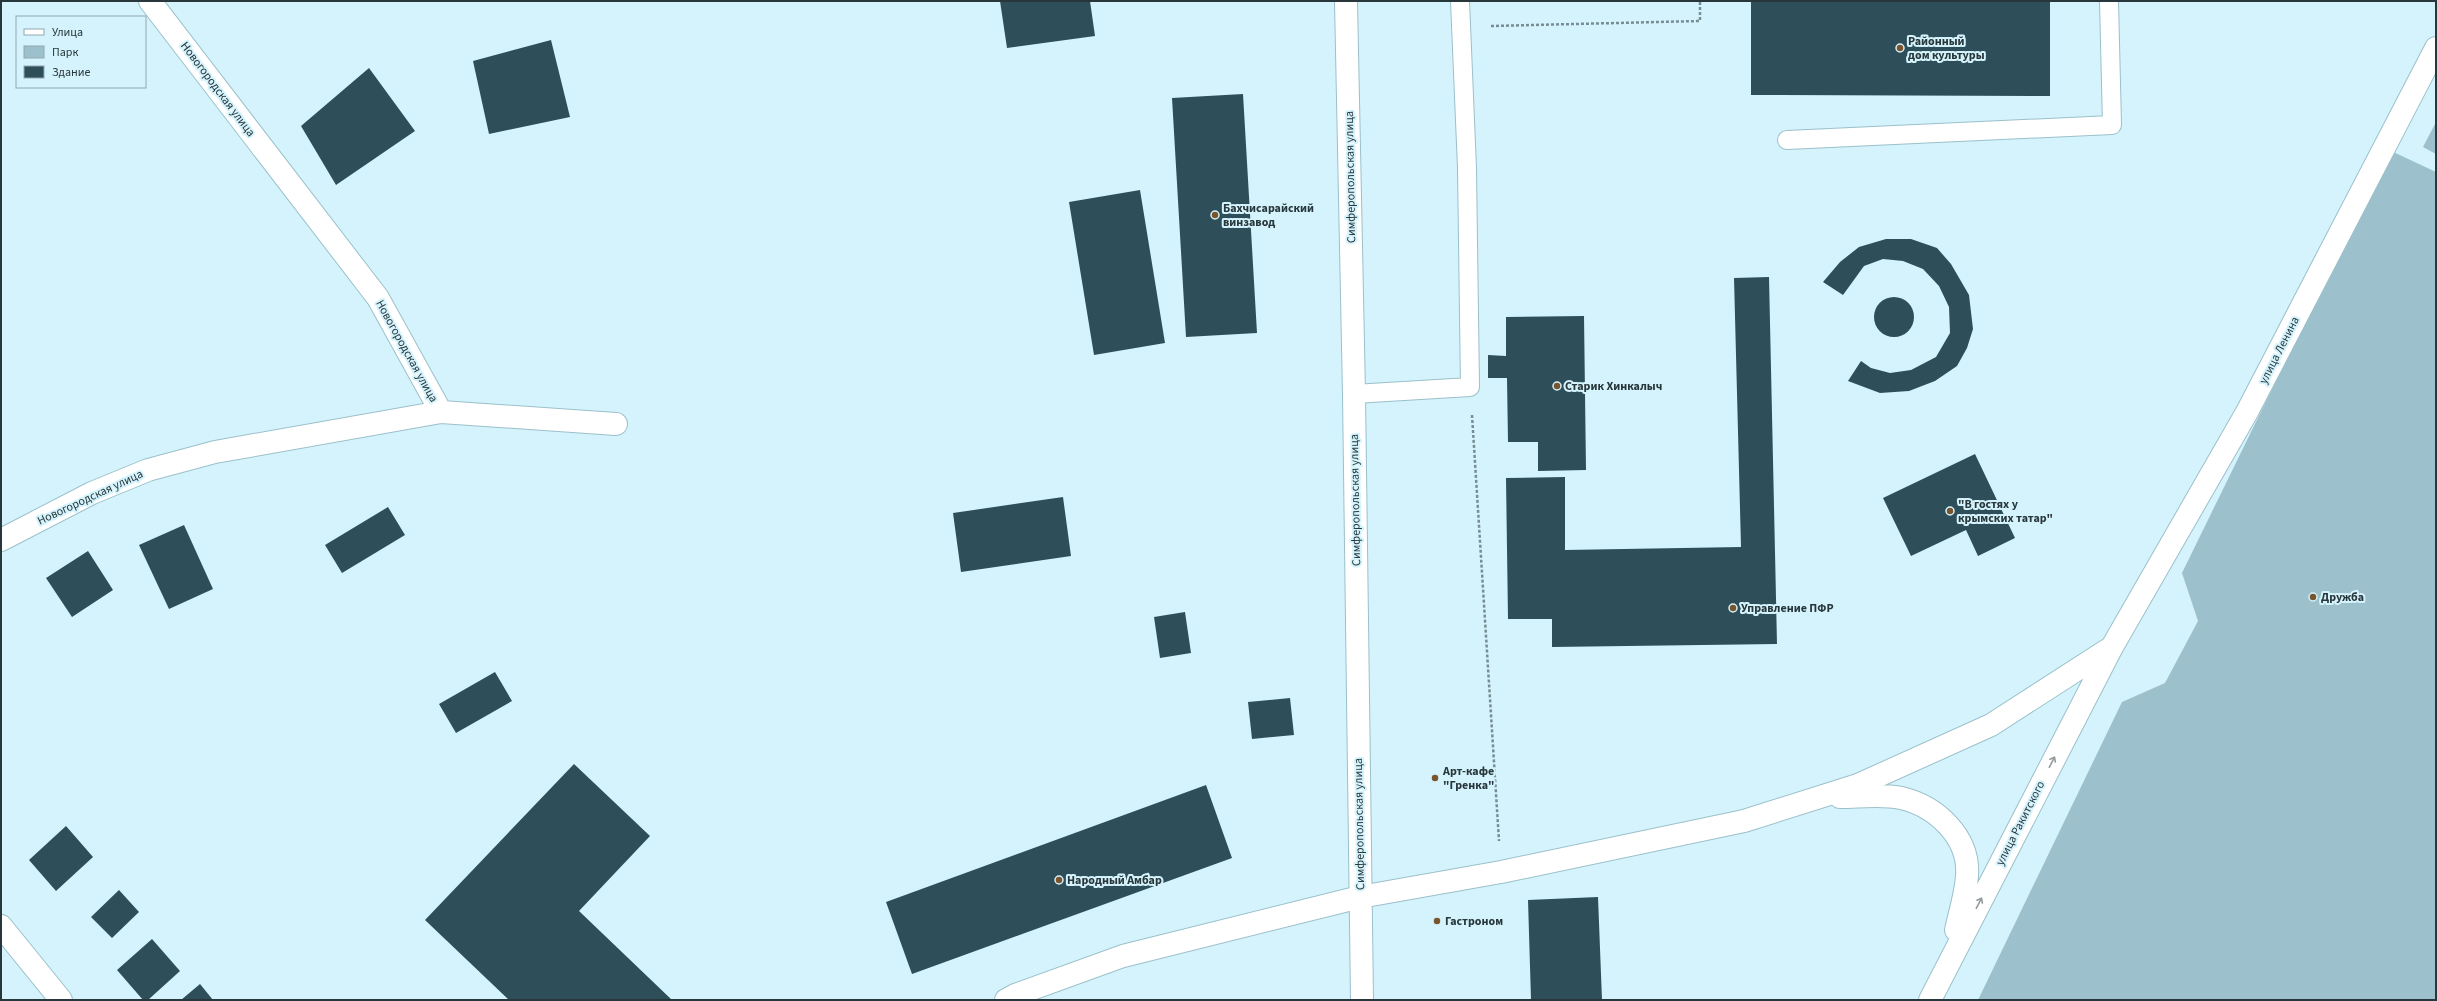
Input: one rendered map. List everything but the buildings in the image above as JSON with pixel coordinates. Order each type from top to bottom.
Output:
[{"type":"main road","name":"Новогородская улица","points":[[1,540],[92,493],[148,470],[215,452],[441,412],[378,298],[150,1]]},
{"type":"main road","name":"Симферопольская улица","points":[[1346,1],[1354,394],[1362,1000]]},
{"type":"main road","name":"улица Ленина","points":[[2112,647],[2247,412],[2436,48]]},
{"type":"main road","points":[[441,412],[616,424]]},
{"type":"main road","points":[[1006,1000],[1015,995],[1123,956],[1360,897],[1500,872],[1744,821],[1858,785],[1991,725],[2112,647]]},
{"type":"main road","name":"улица Ракитского","points":[[1930,1000],[1951,956],[2112,647]]},
{"type":"main road","points":[[1822,796],[1901,798],[1927,808],[1954,830],[1964,850],[1968,875],[1951,956]]},
{"type":"main road","points":[[1,926],[62,1000]]},
{"type":"lane","points":[[1354,394],[1470,387],[1467,175],[1460,1]]},
{"type":"lane","points":[[1787,140],[2112,125],[2109,1]]},
{"type":"path","points":[[1461,27],[1700,21],[1700,1]]},
{"type":"path","points":[[1470,387],[1500,872]]},
{"type":"green space","points":[[2436,122],[2436,154],[2423,147]]},
{"type":"green space","name":"Дружба","points":[[2389,150],[2436,172],[2436,1000],[1978,1000],[2122,702],[2165,683],[2198,621],[2182,573]]},
{"type":"place","name":"Районный дом культуры","points":[[1900,48]]},
{"type":"place","name":"Бахчисарайский винзавод","points":[[1215,215]]},
{"type":"place","name":"Старик Хинкалыч","points":[[1557,386]]},
{"type":"place","name":"\"В гостях у крымских татар\"","points":[[1950,511]]},
{"type":"place","name":"Дружба","points":[[2313,597]]},
{"type":"place","name":"Управление ПФР","points":[[1733,608]]},
{"type":"place","name":"Арт-кафе \"Гренка\"","points":[[1435,778]]},
{"type":"place","name":"Народный Амбар","points":[[1059,880]]},
{"type":"place","name":"Гастроном","points":[[1437,921]]}]
